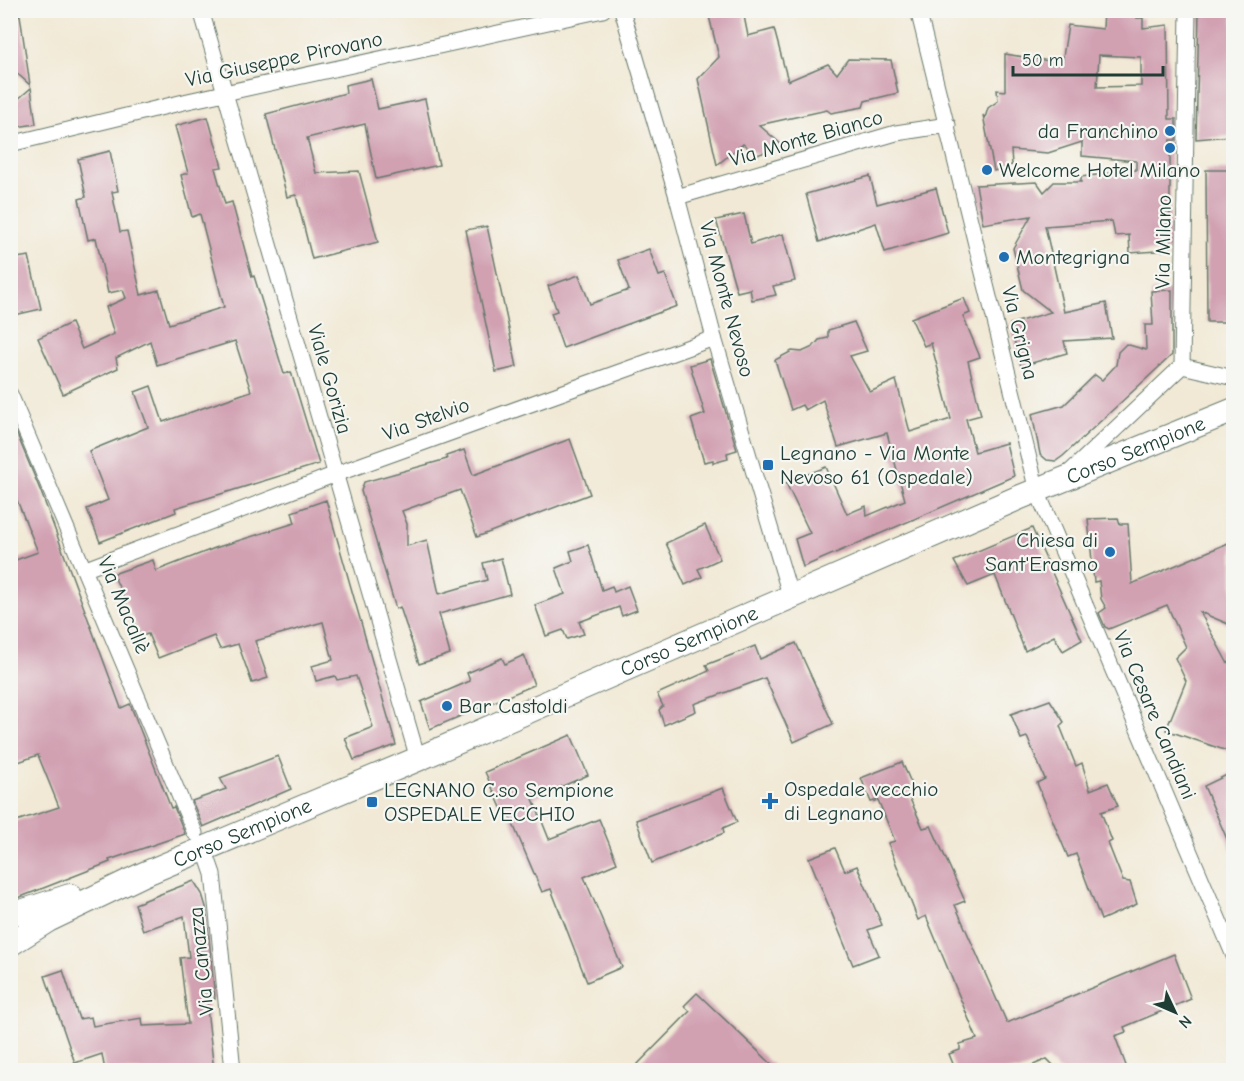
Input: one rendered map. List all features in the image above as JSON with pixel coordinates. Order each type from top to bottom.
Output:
[{"type":"main road","name":"Corso Sempione","points":[[10,945],[48,920],[144,874],[200,840],[418,759],[1037,491],[1233,411]]},
{"type":"main road","name":"Corso Sempione","points":[[10,912],[21,912],[144,874]]},
{"type":"street","name":"Viale Gorizia","points":[[201,10],[418,759]]},
{"type":"street","name":"Via Giuseppe Pirovano","points":[[10,144],[603,10]]},
{"type":"street","name":"Via Monte Nevoso","points":[[622,10],[677,197],[714,339],[791,598]]},
{"type":"street","name":"Via Grigna","points":[[918,10],[1037,491]]},
{"type":"street","name":"Via Milano","points":[[1182,366],[1188,10]]},
{"type":"street","name":"Via Monte Bianco","points":[[677,197],[896,133],[948,125]]},
{"type":"street","name":"Via Stelvio","points":[[86,569],[336,474],[714,339]]},
{"type":"street","points":[[1061,481],[1182,366],[1233,378]]},
{"type":"street","name":"Via Macallè","points":[[10,394],[200,840]]},
{"type":"street","name":"Via Cesare Candiani","points":[[1037,491],[1233,956]]},
{"type":"street","name":"Via Canazza","points":[[200,840],[213,874],[233,1071]]},
{"type":"building","points":[[1104,10],[1138,10],[1137,18],[1143,18],[1143,28],[1168,25],[1169,119],[1176,119],[1176,140],[1170,140],[1170,250],[1130,253],[1129,235],[1115,236],[1112,221],[1045,226],[1064,312],[1106,303],[1112,338],[1064,341],[1067,353],[1021,366],[1010,324],[1051,312],[1023,290],[1013,248],[1031,216],[983,224],[976,185],[1037,182],[1044,192],[1054,182],[1081,182],[1081,177],[1136,170],[1136,161],[1082,156],[1082,142],[1048,153],[1011,150],[1012,165],[994,171],[983,115],[985,118],[988,108],[998,101],[997,90],[1005,91],[1005,54],[1062,63],[1068,25],[1103,29]],"holes":[[[1099,55],[1141,57],[1141,86],[1097,87]]]},
{"type":"building","points":[[1199,10],[1233,10],[1233,106],[1230,136],[1196,139]]},
{"type":"building","points":[[743,11],[748,36],[774,29],[788,81],[828,64],[837,74],[848,59],[891,60],[898,93],[865,101],[863,107],[831,113],[827,110],[759,125],[783,146],[757,155],[743,144],[717,165],[698,79],[719,57],[709,16]]},
{"type":"building","points":[[20,15],[30,85],[10,67],[10,16]]},
{"type":"building","points":[[371,79],[378,109],[425,99],[439,165],[376,179],[365,124],[307,138],[316,173],[359,171],[378,242],[312,259],[296,195],[287,197],[266,114],[346,93],[345,85]]},
{"type":"building","points":[[31,88],[36,124],[10,128],[10,106]]},
{"type":"building","points":[[208,117],[222,167],[215,168],[225,204],[232,202],[252,277],[254,276],[284,374],[291,372],[319,464],[175,508],[176,512],[100,542],[87,509],[108,500],[89,451],[148,427],[135,392],[151,386],[163,422],[251,391],[235,341],[157,365],[150,341],[116,358],[118,368],[63,394],[38,338],[71,323],[82,349],[114,334],[106,307],[126,298],[123,290],[108,293],[96,238],[88,240],[79,199],[86,197],[78,159],[110,151],[118,191],[112,192],[120,232],[127,231],[141,295],[159,290],[169,324],[224,307],[200,214],[192,217],[181,175],[188,173],[175,126]]},
{"type":"building","points":[[1206,170],[1233,170],[1233,322],[1207,322]]},
{"type":"building","points":[[870,176],[877,204],[936,188],[948,233],[885,252],[876,223],[819,242],[806,194]]},
{"type":"building","points":[[744,214],[751,244],[783,234],[795,281],[773,286],[776,295],[752,300],[750,289],[737,292],[716,220]]},
{"type":"building","points":[[487,226],[517,367],[496,372],[466,230]]},
{"type":"building","points":[[649,249],[659,276],[665,274],[677,306],[563,348],[551,313],[557,311],[548,286],[579,275],[590,304],[629,290],[618,260]]},
{"type":"building","points":[[29,256],[41,309],[10,316],[10,259]]},
{"type":"building","points":[[1172,290],[1172,355],[1063,456],[1056,461],[1047,460],[1040,454],[1032,414],[1064,405],[1095,375],[1102,380],[1116,365],[1118,352],[1126,344],[1146,350],[1145,325],[1153,325],[1151,291]]},
{"type":"building","points":[[964,298],[970,313],[963,316],[980,357],[968,361],[981,415],[966,419],[975,452],[1006,443],[1014,476],[803,567],[795,539],[810,533],[786,483],[826,467],[847,514],[866,506],[867,516],[905,500],[887,433],[838,447],[823,400],[805,410],[802,405],[791,410],[775,360],[792,351],[802,352],[813,347],[819,340],[828,338],[828,330],[854,322],[867,351],[850,356],[870,392],[896,380],[910,432],[951,419],[931,343],[924,346],[911,318]]},
{"type":"building","points":[[710,359],[737,450],[727,453],[728,459],[713,463],[713,460],[704,462],[691,419],[705,414],[690,365]]},
{"type":"building","points":[[11,420],[41,492],[121,708],[130,704],[171,808],[174,807],[185,834],[109,860],[110,862],[18,898],[10,898],[10,823],[59,807],[38,755],[10,765],[10,562],[38,552],[10,483]]},
{"type":"building","points":[[570,439],[590,494],[477,537],[460,490],[402,511],[407,524],[407,546],[427,540],[439,594],[487,580],[483,563],[501,558],[510,594],[439,614],[450,654],[419,664],[400,607],[396,609],[361,491],[364,482],[447,459],[446,456],[464,450],[473,475]]},
{"type":"building","points":[[326,500],[396,745],[354,760],[345,738],[373,727],[356,676],[337,680],[335,676],[316,681],[312,666],[333,660],[323,622],[255,641],[268,678],[252,683],[238,644],[220,649],[214,636],[158,658],[148,634],[141,636],[113,574],[153,560],[156,571],[215,548],[295,523],[292,512]]},
{"type":"building","points":[[1118,518],[1120,524],[1128,524],[1132,584],[1233,541],[1233,626],[1200,612],[1227,662],[1233,664],[1233,753],[1166,730],[1186,681],[1175,658],[1186,647],[1167,605],[1109,629],[1105,627],[1099,613],[1106,608],[1101,599],[1099,581],[1094,582],[1088,519]]},
{"type":"building","points":[[705,525],[720,559],[698,569],[702,577],[685,585],[666,543]]},
{"type":"building","points":[[1032,528],[1082,640],[1063,651],[1054,636],[1025,651],[995,575],[968,586],[954,561]]},
{"type":"building","points":[[588,545],[602,590],[612,586],[614,592],[628,586],[637,610],[622,616],[619,607],[579,622],[584,634],[567,639],[563,630],[546,636],[535,605],[565,594],[556,568],[573,561],[570,551]]},
{"type":"building","points":[[796,643],[833,724],[794,742],[765,678],[694,704],[696,711],[664,725],[659,710],[663,706],[657,694],[709,671],[706,665],[755,646],[760,659]]},
{"type":"building","points":[[524,655],[534,685],[430,729],[421,702],[470,681],[467,673],[502,658],[505,664]]},
{"type":"building","points":[[1050,700],[1064,722],[1060,726],[1076,766],[1082,763],[1090,790],[1108,783],[1118,806],[1101,812],[1112,841],[1108,843],[1123,881],[1130,882],[1137,904],[1101,920],[1076,854],[1068,857],[1037,783],[1045,779],[1027,737],[1021,739],[1011,714]]},
{"type":"building","points":[[571,735],[588,775],[533,799],[549,839],[599,819],[617,863],[584,877],[622,967],[587,982],[551,889],[542,892],[507,810],[503,812],[485,772]]},
{"type":"building","points":[[278,756],[291,789],[203,827],[192,801],[226,789],[220,778]]},
{"type":"building","points":[[902,762],[912,785],[907,792],[923,828],[931,826],[965,901],[955,905],[1007,1023],[1174,954],[1191,999],[1124,1027],[1126,1032],[1115,1036],[1128,1071],[1059,1071],[1047,1059],[1020,1071],[956,1071],[949,1054],[960,1050],[960,1044],[977,1039],[926,916],[918,920],[888,843],[895,841],[878,800],[871,802],[861,778]]},
{"type":"building","points":[[1233,772],[1233,853],[1204,786]]},
{"type":"building","points":[[723,788],[737,822],[723,828],[724,833],[652,863],[636,820]]},
{"type":"building","points":[[835,848],[845,871],[857,866],[882,925],[868,930],[879,955],[853,965],[809,858]]},
{"type":"building","points":[[194,881],[202,894],[206,907],[215,999],[206,999],[214,1071],[105,1071],[102,1054],[75,1063],[45,976],[63,970],[79,1019],[91,1017],[93,1026],[142,1018],[143,1026],[188,1024],[180,958],[189,957],[184,916],[143,931],[135,904]]},
{"type":"building","points":[[697,993],[779,1071],[631,1071],[690,1011],[684,1006]]},
{"type":"place","name":"da Franchino","points":[[1170,131]]},
{"type":"place","name":"Milano","points":[[1170,148]]},
{"type":"place","name":"Welcome Hotel","points":[[987,170]]},
{"type":"place","name":"Montegrigna","points":[[1004,257]]},
{"type":"place","name":"Legnano - Via Monte Nevoso 61 (Ospedale)","points":[[768,465]]},
{"type":"place","name":"Chiesa di Sant'Erasmo","points":[[1110,552]]},
{"type":"place","name":"Bar Castoldi","points":[[447,706]]},
{"type":"place","name":"Ospedale vecchio di Legnano","points":[[770,801]]},
{"type":"place","name":"LEGNANO C.so Sempione OSPEDALE VECCHIO","points":[[372,802]]}]
